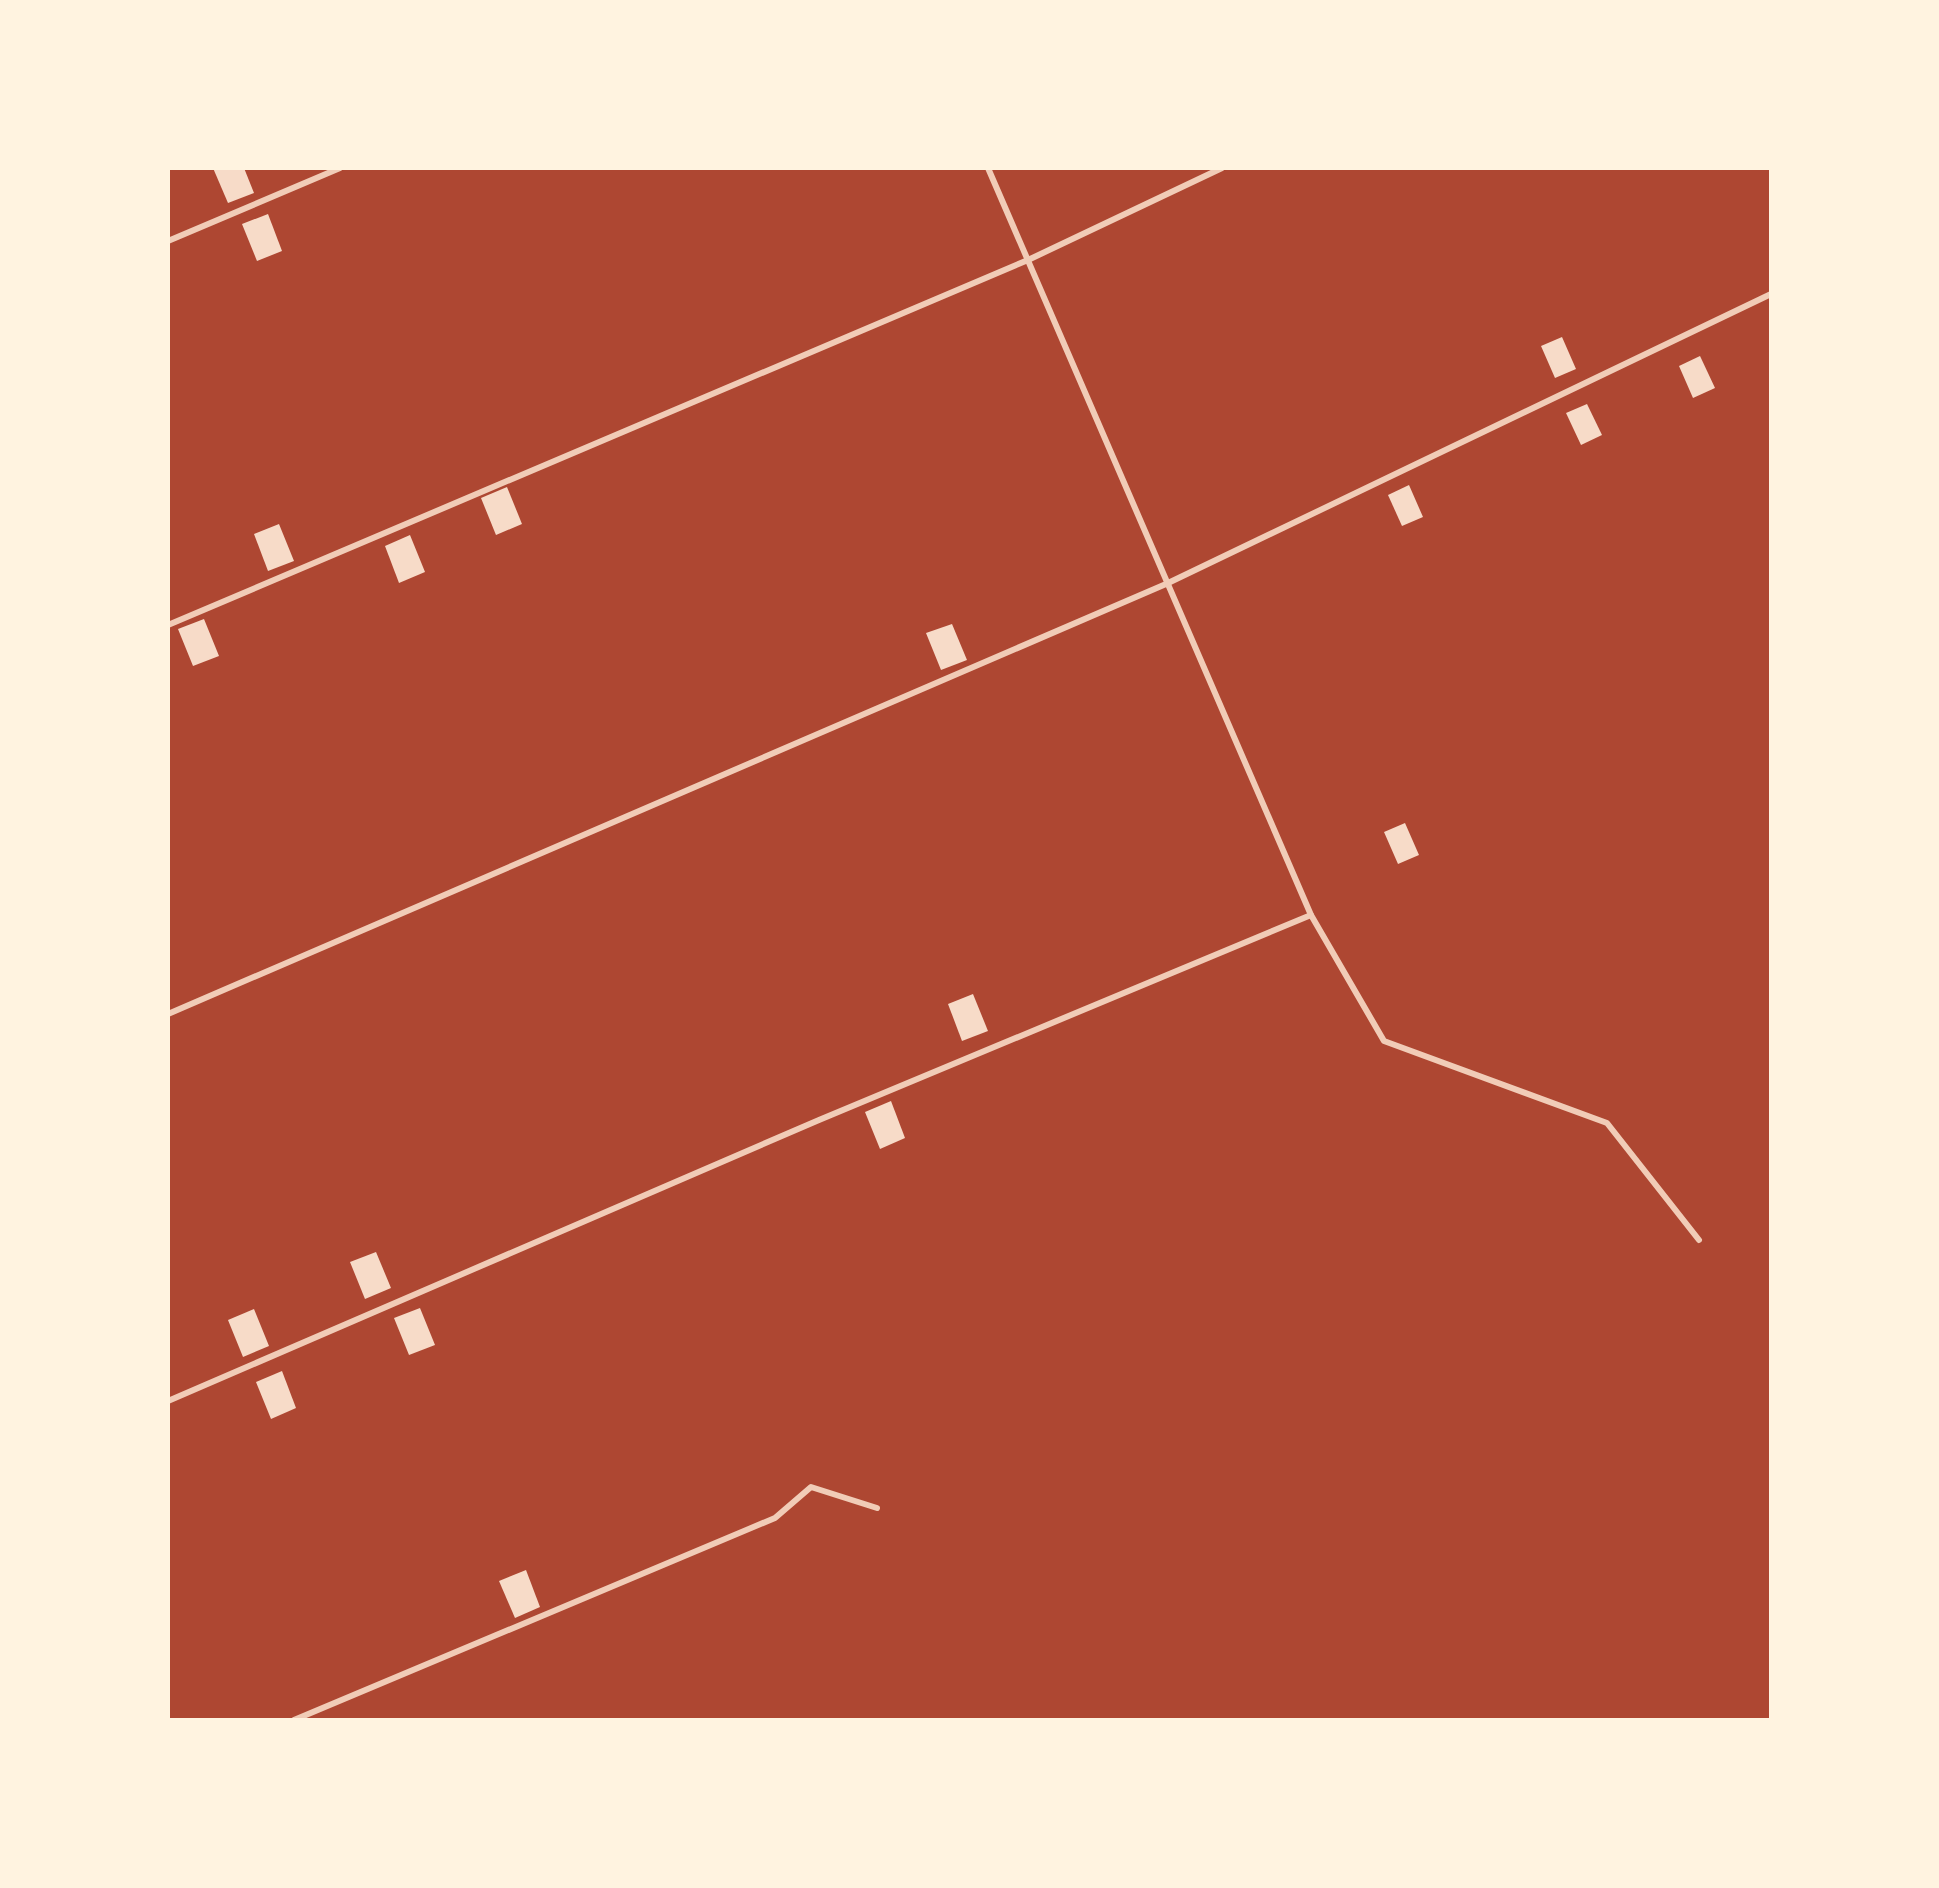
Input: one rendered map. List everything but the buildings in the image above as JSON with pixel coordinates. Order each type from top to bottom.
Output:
[{"type":"lane","points":[[168,241],[340,168]]},
{"type":"lane","points":[[988,168],[1311,915],[1384,1041],[1607,1123],[1699,1240]]},
{"type":"lane","points":[[168,625],[1028,260],[1222,168]]},
{"type":"lane","points":[[168,1014],[1166,584],[1771,294]]},
{"type":"lane","points":[[168,1401],[819,1120],[1311,915]]},
{"type":"lane","points":[[294,1720],[775,1518],[811,1487],[877,1508]]},
{"type":"shaded area","points":[[168,168],[1771,168],[1771,1720],[168,1720]]}]
